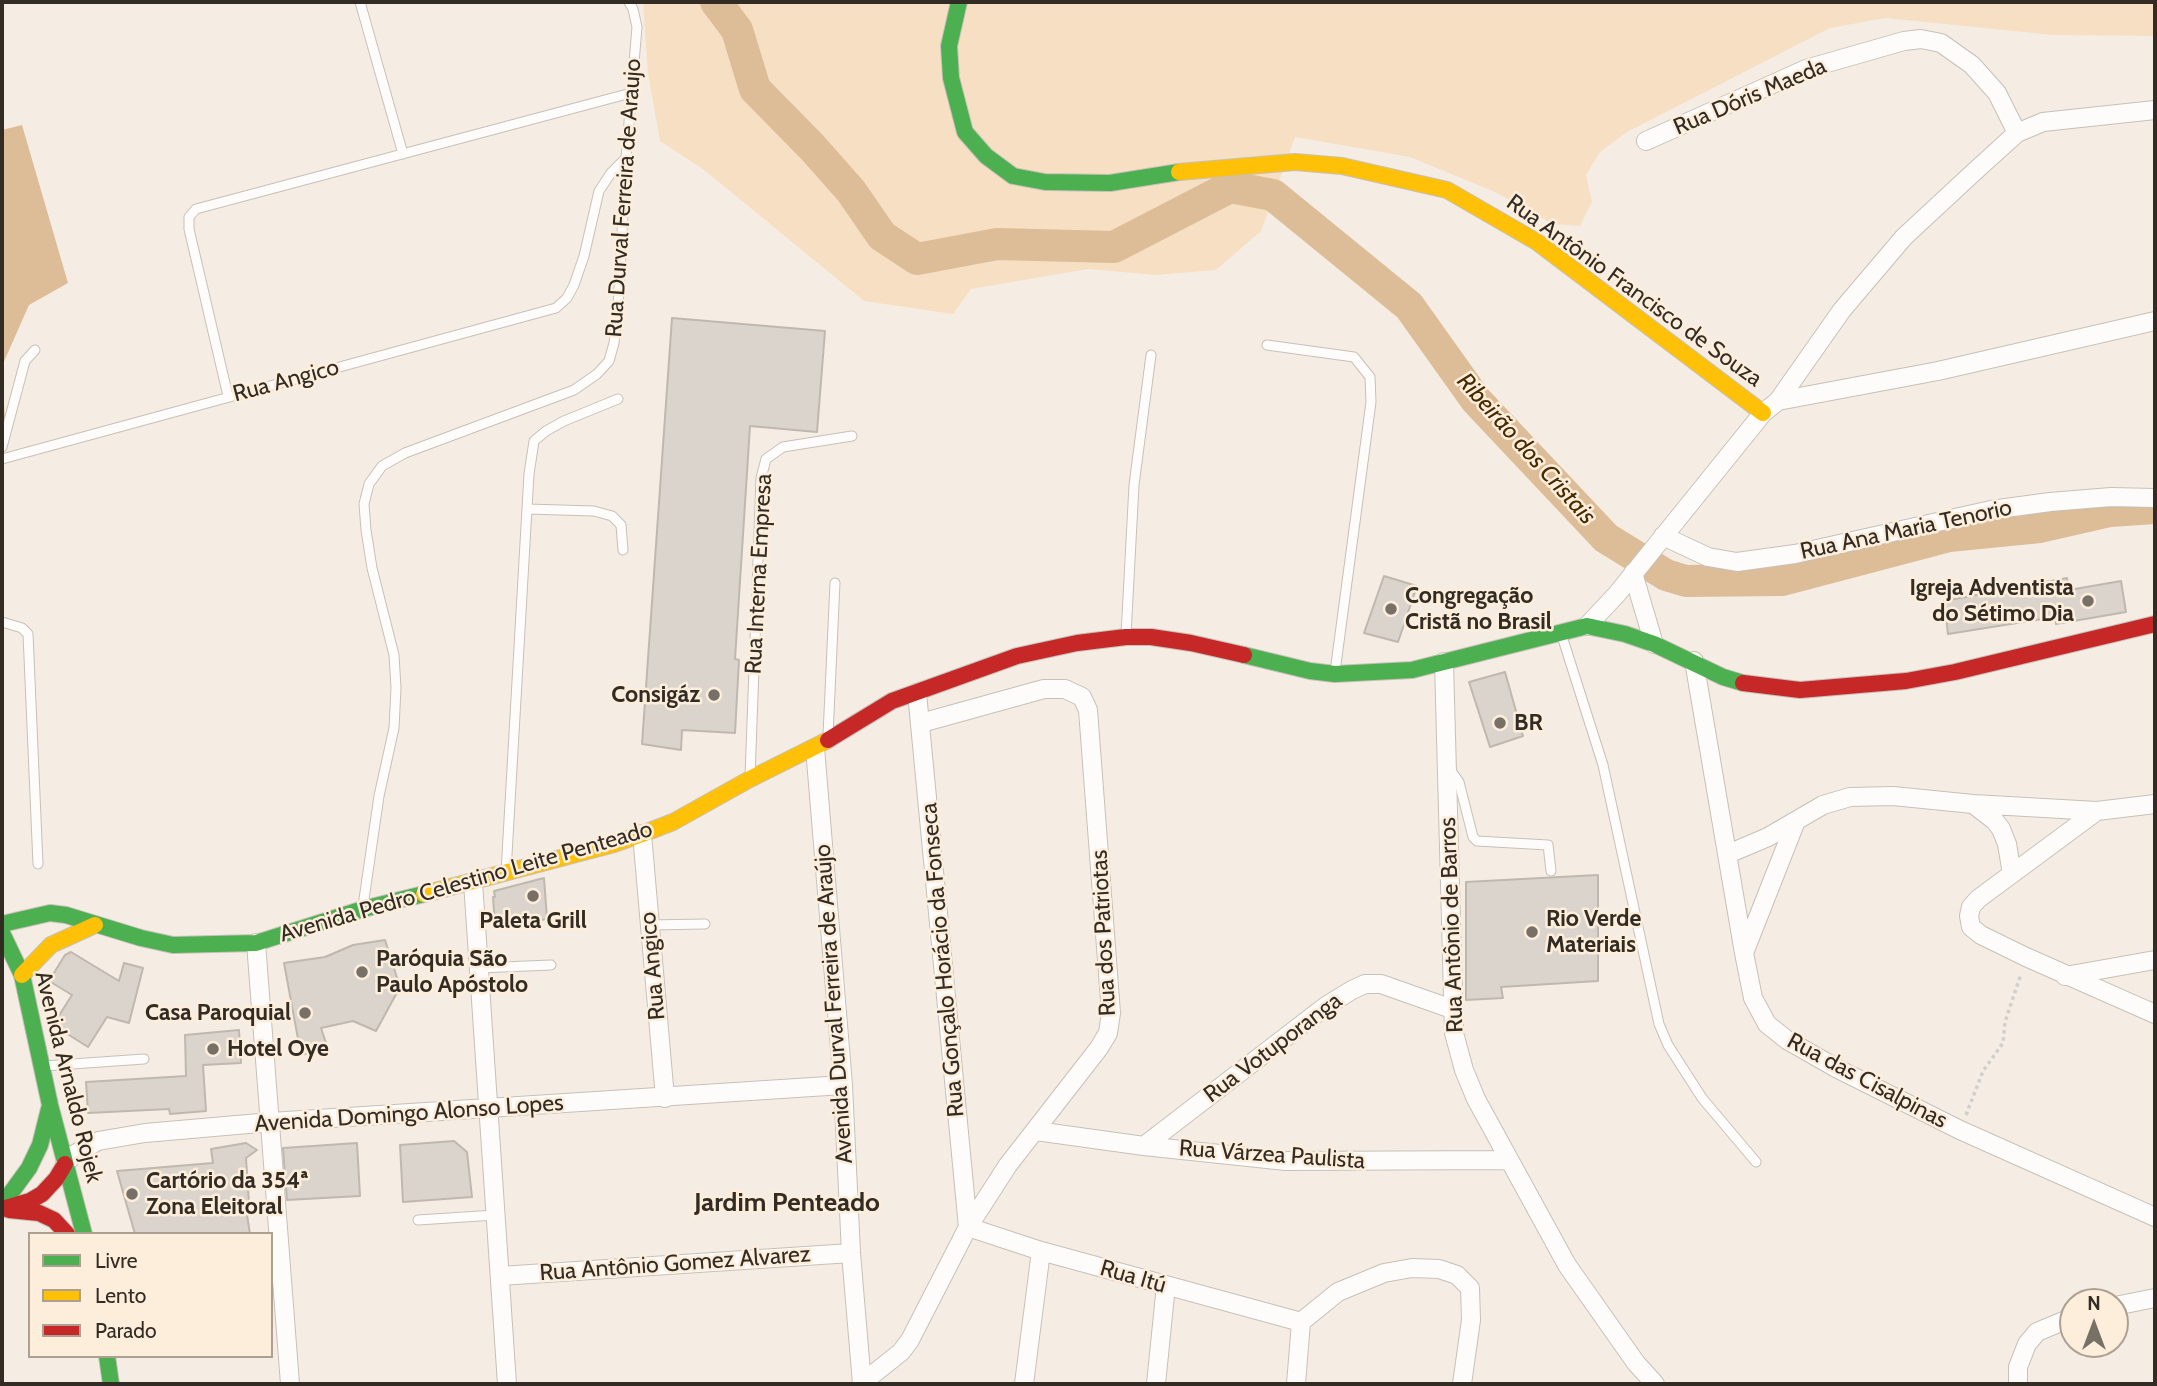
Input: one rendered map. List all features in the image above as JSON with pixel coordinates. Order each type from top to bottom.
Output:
[{"type":"street","name":"Rua Antônio Francisco de Souza","points":[[959,2],[949,46],[951,78],[965,132],[986,156],[1013,176],[1045,182],[1110,183],[1192,170],[1295,162],[1342,166],[1447,190],[1537,242],[1763,413]]},
{"type":"street","name":"Rua Dóris Maeda","points":[[1646,141],[1805,69],[1904,41],[1921,39],[1941,43],[1972,65],[1997,93],[2017,133]]},
{"type":"street","points":[[2155,110],[2065,118],[2043,122],[2017,133],[1904,237],[1842,310],[1778,401],[1763,413],[1587,626],[1625,634],[1654,644],[1723,677],[1752,686],[1800,690],[1906,681],[1955,673],[1998,660],[2155,624]]},
{"type":"street","points":[[1778,401],[1938,371],[2155,321]]},
{"type":"street","name":"Rua Ana Maria Tenorio","points":[[1659,541],[1708,557],[1737,562],[1795,554],[1991,510],[2074,500],[2155,498]]},
{"type":"street","points":[[1635,571],[1654,644]]},
{"type":"street","name":"Avenida Pedro Celestino Leite Penteado","points":[[2,924],[50,913],[173,945],[256,943],[363,909],[473,882],[642,834],[673,822],[750,779],[821,745],[892,701],[1017,656],[1077,643],[1151,637],[1335,674],[1412,670],[1587,626]]},
{"type":"street","name":"Rua das Cisalpinas","points":[[1694,661],[1753,998],[1759,1014],[1767,1024],[1787,1040],[1838,1069],[1960,1130],[2155,1217]]},
{"type":"street","name":"Rua Antônio de Barros","points":[[1444,662],[1452,1009],[1454,1033],[1464,1070],[1476,1099],[1566,1265],[1636,1363],[1655,1384]]},
{"type":"street","name":"Rua dos Patriotas","points":[[862,1384],[901,1352],[910,1340],[968,1227],[1008,1165],[1099,1048],[1108,1032],[1111,1013],[1088,710],[1082,696],[1065,688],[1044,688],[921,723]]},
{"type":"street","name":"Rua Gonçalo Horácio da Fonseca","points":[[917,693],[968,1227]]},
{"type":"street","name":"Avenida Durval Ferreira de Araújo","points":[[821,745],[843,1085],[850,1252],[862,1384]]},
{"type":"street","points":[[1728,855],[1768,837],[1823,806],[1850,797],[1893,796],[1973,804],[2097,811],[2155,804]]},
{"type":"street","points":[[1973,804],[2001,829],[2007,844],[2012,874]]},
{"type":"street","points":[[2097,811],[1978,899],[1971,907],[1971,927],[1981,935],[2065,976],[2155,1014]]},
{"type":"street","points":[[1744,953],[1796,821]]},
{"type":"street","name":"Rua Angico","points":[[642,834],[665,1098]]},
{"type":"street","points":[[473,882],[507,1384]]},
{"type":"street","points":[[22,975],[51,945],[95,925]]},
{"type":"street","name":"Avenida Arnaldo Rojek","points":[[2,933],[22,975],[50,1105],[82,1232]]},
{"type":"street","points":[[256,943],[290,1384]]},
{"type":"street","points":[[2065,976],[2155,960]]},
{"type":"street","name":"Rua Votuporanga","points":[[1144,1146],[1352,989],[1365,984],[1381,984],[1452,1009]]},
{"type":"street","name":"Avenida Domingo Alonso Lopes","points":[[2,1208],[30,1201],[42,1194],[73,1155],[98,1141],[145,1133],[271,1122],[843,1085]]},
{"type":"street","points":[[50,1105],[40,1145],[29,1168],[2,1208],[39,1213],[54,1220],[65,1232]]},
{"type":"street","name":"Rua Várzea Paulista","points":[[1036,1131],[1286,1161],[1508,1160]]},
{"type":"street","name":"Rua Itú","points":[[968,1227],[1041,1251],[1301,1322]]},
{"type":"street","points":[[1024,1384],[1041,1251]]},
{"type":"street","name":"Rua Antônio Gomez Alvarez","points":[[500,1276],[850,1252]]},
{"type":"street","points":[[1296,1384],[1301,1322],[1338,1292],[1384,1273],[1426,1268],[1457,1275],[1470,1289],[1471,1320],[1462,1384]]},
{"type":"street","points":[[1156,1384],[1166,1286]]},
{"type":"street","points":[[2129,1303],[2155,1298]]},
{"type":"street","points":[[2018,1384],[2018,1367],[2027,1344],[2038,1332],[2059,1323]]},
{"type":"street","points":[[107,1358],[111,1384]]},
{"type":"lane","points":[[360,2],[403,154]]},
{"type":"lane","name":"Rua Durval Ferreira de Araujo","points":[[363,909],[379,796],[394,728],[396,688],[394,655],[372,568],[366,530],[365,504],[369,484],[382,467],[405,453],[574,390],[597,374],[609,361],[618,307],[626,158],[637,27],[629,2]]},
{"type":"lane","points":[[228,396],[189,229],[189,216],[196,209],[631,93]]},
{"type":"lane","name":"Rua Angico","points":[[2,459],[556,308],[567,299],[583,256],[598,191],[626,158]]},
{"type":"lane","points":[[1267,345],[1354,357],[1370,377],[1371,402],[1335,674]]},
{"type":"lane","points":[[2,447],[25,361],[35,350]]},
{"type":"lane","points":[[1126,637],[1134,485],[1151,355]]},
{"type":"lane","points":[[506,873],[529,474],[534,441],[564,421],[618,399]]},
{"type":"lane","name":"Rua Interna Empresa","points":[[750,779],[761,478],[766,459],[783,447],[852,436]]},
{"type":"lane","points":[[527,509],[594,511],[612,516],[621,525],[623,551]]},
{"type":"lane","points":[[821,745],[835,583]]},
{"type":"lane","points":[[2,622],[22,628],[28,635],[38,864]]},
{"type":"lane","points":[[1560,631],[1603,765],[1660,1024],[1668,1045],[1702,1098],[1756,1162]]},
{"type":"lane","points":[[1446,764],[1459,782],[1473,837],[1477,841],[1548,845],[1551,871]]},
{"type":"lane","points":[[650,925],[705,924]]},
{"type":"lane","points":[[478,968],[551,965]]},
{"type":"lane","points":[[42,1066],[144,1059]]},
{"type":"lane","points":[[418,1220],[495,1214]]},
{"type":"path","points":[[1960,1130],[1983,1071],[2003,1043],[2005,1022],[2026,957]]},
{"type":"shaded area","points":[[643,2],[2155,2],[2155,36],[2053,35],[1885,18],[1830,28],[1627,132],[1600,152],[1586,175],[1592,202],[1580,226],[1553,224],[1495,192],[1410,157],[1295,137],[1261,231],[1216,270],[1156,275],[1088,269],[971,289],[953,314],[864,301],[703,169],[660,141],[648,73]]},
{"type":"shaded area","points":[[22,125],[68,283],[29,305],[2,366],[2,130]]},
{"type":"shaded area","points":[[2,366],[5,422],[2,425]]},
{"type":"building","points":[[672,318],[825,331],[817,432],[750,426],[735,659],[739,660],[735,733],[682,730],[681,750],[642,744]]},
{"type":"building","name":"Congregação Cristã no Brasil","points":[[1384,576],[1417,586],[1398,642],[1364,633]]},
{"type":"building","points":[[2067,578],[2069,590],[2121,581],[2126,612],[2056,624],[2055,617],[1948,634],[1944,601]]},
{"type":"building","name":"BR","points":[[1505,672],[1523,736],[1490,747],[1469,682]]},
{"type":"building","name":"Rio Verde Materiais","points":[[1598,875],[1598,981],[1501,987],[1503,998],[1466,1000],[1466,882]]},
{"type":"building","points":[[544,878],[547,919],[501,927],[501,921],[497,921],[494,912],[494,891]]},
{"type":"building","name":"Paróquia São Paulo Apóstolo","points":[[385,940],[400,987],[376,1031],[353,1021],[321,1028],[328,1049],[301,1055],[284,963],[325,957],[353,945]]},
{"type":"building","points":[[71,952],[119,981],[124,963],[143,968],[129,1023],[107,1017],[88,1047],[53,1025],[72,995],[49,981],[65,955]]},
{"type":"building","points":[[239,1030],[241,1063],[203,1065],[206,1111],[170,1114],[169,1109],[88,1113],[86,1082],[186,1076],[185,1035]]},
{"type":"building","points":[[454,1141],[467,1152],[472,1197],[403,1202],[400,1145]]},
{"type":"building","points":[[246,1143],[257,1150],[246,1158],[249,1203],[245,1202],[250,1232],[134,1232],[117,1171],[213,1163],[211,1149]]},
{"type":"building","points":[[357,1143],[360,1196],[287,1200],[283,1148]]},
{"type":"waterway","name":"Ribeirão dos Cristais","points":[[716,2],[737,30],[755,89],[851,191],[882,236],[917,259],[997,244],[1114,247],[1230,187],[1273,195],[1409,306],[1476,400],[1606,538],[1666,575],[1686,581],[1782,580],[1949,536],[2040,527],[2110,511],[2155,508]]},
{"type":"traffic: fast","points":[[959,2],[949,46],[951,78],[965,132],[986,156],[1013,176],[1045,182],[1110,183],[1179,172]]},
{"type":"traffic: fast","points":[[1244,655],[1310,671],[1335,674],[1412,670],[1587,626],[1625,634],[1654,644],[1723,677],[1743,683]]},
{"type":"traffic: fast","points":[[2,924],[50,913],[173,945],[256,943],[363,909],[424,894]]},
{"type":"traffic: fast","points":[[2,933],[22,975],[50,1105],[83,1232]]},
{"type":"traffic: fast","points":[[2,1205],[29,1168],[40,1145],[49,1109]]},
{"type":"traffic: fast","points":[[107,1358],[111,1384]]},
{"type":"traffic: slow","points":[[1179,172],[1295,162],[1342,166],[1447,190],[1537,242],[1763,413]]},
{"type":"traffic: slow","points":[[424,894],[614,844],[642,834],[673,822],[828,740]]},
{"type":"traffic: slow","points":[[22,975],[51,945],[95,925]]},
{"type":"traffic: jam","points":[[1743,683],[1800,690],[1906,681],[1955,672],[2155,624]]},
{"type":"traffic: jam","points":[[828,740],[892,701],[1017,656],[1077,643],[1151,637],[1244,655]]},
{"type":"traffic: jam","points":[[2,1209],[30,1201],[42,1194],[65,1164]]},
{"type":"traffic: jam","points":[[9,1210],[39,1213],[54,1220],[65,1232]]},
{"type":"place","name":"Igreja Adventista do Sétimo Dia","points":[[2088,601]]},
{"type":"place","name":"Congregação Cristã no Brasil","points":[[1391,609]]},
{"type":"place","name":"Consigáz","points":[[714,695]]},
{"type":"place","name":"BR","points":[[1500,723]]},
{"type":"place","name":"Paleta Grill","points":[[533,896]]},
{"type":"place","name":"Rio Verde Materiais","points":[[1532,932]]},
{"type":"place","name":"Paróquia São Paulo Apóstolo","points":[[362,972]]},
{"type":"place","name":"Casa Paroquial","points":[[305,1013]]},
{"type":"place","name":"Hotel Oye","points":[[213,1049]]},
{"type":"place","name":"Cartório da 354ª Zona Eleitoral","points":[[132,1194]]},
{"type":"district","name":"Jardim Penteado","points":[[787,1203]]}]
